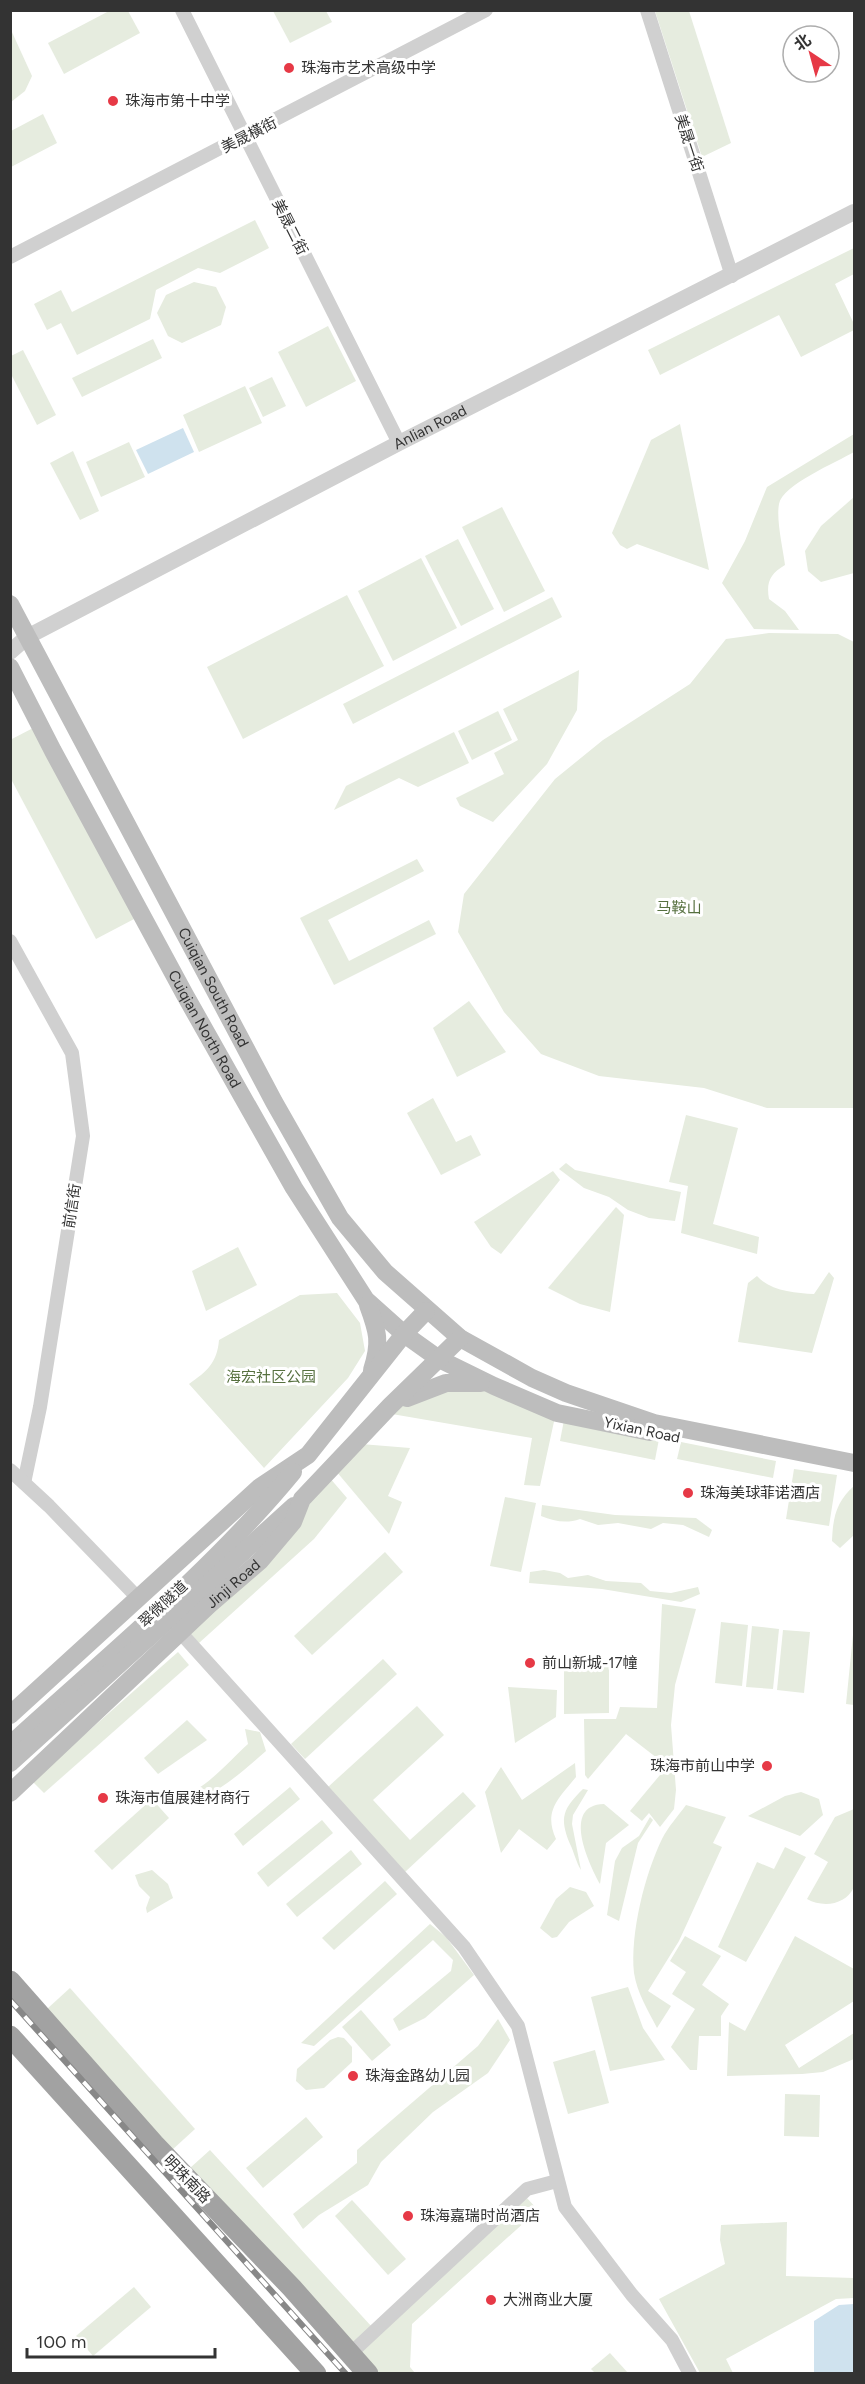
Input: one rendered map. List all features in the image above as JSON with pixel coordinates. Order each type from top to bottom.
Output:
[{"type":"highway","name":"明珠南路","points":[[10,1981],[154,2144],[368,2373]]},
{"type":"highway","points":[[10,2036],[316,2373]]},
{"type":"main road","name":"Cuiqian South Road","points":[[10,604],[274,1102],[340,1218],[385,1272],[426,1311],[460,1338]]},
{"type":"main road","name":"Cuiqian North Road","points":[[10,667],[185,995],[294,1188],[366,1300],[404,1334],[439,1359]]},
{"type":"main road","points":[[366,1300],[378,1332],[377,1352],[369,1381]]},
{"type":"main road","points":[[10,1715],[260,1487],[308,1455],[404,1334],[426,1311]]},
{"type":"main road","name":"Jinji Road","points":[[10,1793],[180,1632],[260,1561],[293,1522],[302,1499],[390,1406],[460,1338]]},
{"type":"main road","name":"Yixian Road","points":[[460,1338],[532,1378],[654,1423],[855,1463]]},
{"type":"main road","name":"Yixian Road","points":[[439,1359],[557,1413],[855,1475]]},
{"type":"main road","points":[[390,1406],[427,1388],[446,1383],[467,1381],[494,1386]]},
{"type":"main road","points":[[352,1401],[377,1420]]},
{"type":"main road","name":"翠微隧道","points":[[10,1745],[214,1557],[269,1501],[308,1455]]},
{"type":"main road","name":"翠微隧道","points":[[10,1763],[302,1499]]},
{"type":"street","name":"美晟二街","points":[[183,10],[244,137],[399,443]]},
{"type":"street","name":"美晟橫街","points":[[10,257],[486,10]]},
{"type":"street","name":"美晟一街","points":[[647,10],[732,276]]},
{"type":"street","name":"Anlian Road","points":[[10,652],[27,637],[399,443],[855,212]]},
{"type":"street","name":"前信街","points":[[10,941],[72,1053],[83,1136],[40,1407],[24,1483]]},
{"type":"street","points":[[10,1470],[138,1598]]},
{"type":"street","points":[[180,1632],[464,1947],[518,2026],[565,2207],[632,2295],[672,2340],[690,2373]]},
{"type":"street","points":[[350,2354],[527,2189],[557,2181]]},
{"type":"green space","points":[[109,11],[128,11],[140,33],[64,74],[48,43]]},
{"type":"green space","points":[[273,11],[326,11],[332,22],[290,43]]},
{"type":"green space","points":[[655,11],[689,11],[731,143],[702,157]]},
{"type":"green space","points":[[11,30],[32,76],[25,91],[11,102]]},
{"type":"green space","points":[[43,114],[57,143],[11,167],[11,131]]},
{"type":"green space","points":[[255,220],[269,248],[220,273],[198,268],[156,290],[150,319],[77,355],[61,323],[47,330],[34,304],[61,290],[72,312]]},
{"type":"green space","points":[[854,248],[854,274],[835,284],[854,324],[854,330],[801,357],[779,315],[660,375],[648,350]]},
{"type":"green space","points":[[194,282],[216,287],[226,307],[221,325],[182,343],[168,336],[157,313],[166,295]]},
{"type":"green space","points":[[328,326],[356,381],[306,407],[278,352]]},
{"type":"green space","points":[[153,339],[162,358],[82,397],[72,378]]},
{"type":"green space","points":[[23,350],[56,415],[37,425],[11,374],[11,356]]},
{"type":"green space","points":[[272,377],[286,406],[263,417],[249,388]]},
{"type":"green space","points":[[245,386],[262,423],[199,452],[183,415]]},
{"type":"green space","points":[[680,424],[709,570],[637,544],[627,549],[620,545],[612,533],[651,440]]},
{"type":"green space","points":[[854,434],[854,452],[800,482],[782,497],[779,504],[779,526],[785,565],[770,579],[769,599],[785,611],[799,630],[754,629],[722,583],[745,541],[767,487]]},
{"type":"green space","points":[[129,442],[145,477],[101,497],[86,462]]},
{"type":"green space","points":[[73,451],[99,511],[80,520],[50,463]]},
{"type":"green space","points":[[854,497],[854,573],[821,582],[808,571],[805,551],[821,526]]},
{"type":"green space","points":[[502,507],[545,591],[504,612],[462,527]]},
{"type":"green space","points":[[458,539],[494,609],[461,626],[425,556]]},
{"type":"green space","points":[[421,558],[457,628],[393,661],[358,591]]},
{"type":"green space","points":[[347,595],[384,666],[243,739],[207,667]]},
{"type":"green space","points":[[552,597],[562,617],[353,724],[343,704]]},
{"type":"green space","name":"马鞍山","points":[[769,633],[838,634],[854,642],[854,1108],[767,1108],[704,1088],[599,1076],[541,1054],[504,1012],[458,932],[464,894],[555,779],[603,740],[690,684],[726,639]]},
{"type":"green space","points":[[579,670],[577,710],[547,764],[493,822],[460,806],[456,798],[504,774],[494,753],[518,740],[503,709]]},
{"type":"green space","points":[[498,711],[512,740],[472,760],[458,731]]},
{"type":"green space","points":[[35,727],[136,918],[96,939],[11,779],[10,740]]},
{"type":"green space","points":[[454,732],[469,763],[418,787],[399,778],[334,810],[346,786]]},
{"type":"green space","points":[[417,859],[424,871],[328,920],[349,961],[429,920],[436,934],[334,985],[300,918]]},
{"type":"green space","points":[[469,1001],[506,1052],[457,1077],[433,1028]]},
{"type":"green space","points":[[433,1098],[456,1142],[471,1135],[481,1155],[441,1175],[407,1113]]},
{"type":"green space","points":[[686,1115],[738,1128],[713,1224],[759,1237],[757,1254],[681,1233],[688,1186],[669,1182]]},
{"type":"green space","points":[[566,1163],[575,1170],[681,1192],[675,1221],[649,1218],[628,1210],[609,1197],[584,1188],[559,1169]]},
{"type":"green space","points":[[553,1171],[560,1180],[501,1254],[491,1247],[474,1222]]},
{"type":"green space","points":[[616,1207],[624,1215],[610,1312],[580,1304],[548,1288]]},
{"type":"green space","points":[[238,1247],[257,1285],[206,1311],[192,1271]]},
{"type":"green space","points":[[829,1272],[834,1278],[812,1353],[738,1342],[748,1283],[757,1276],[776,1288],[814,1294]]},
{"type":"green space","name":"海宏社区公园","points":[[337,1293],[360,1323],[365,1351],[348,1378],[264,1468],[189,1384],[210,1366],[216,1355],[219,1340],[300,1295]]},
{"type":"green space","points":[[467,1384],[555,1417],[540,1486],[524,1485],[532,1438],[386,1413],[392,1408]]},
{"type":"green space","points":[[564,1420],[659,1439],[655,1460],[560,1441]]},
{"type":"green space","points":[[681,1442],[776,1461],[773,1478],[677,1459]]},
{"type":"green space","points":[[361,1444],[410,1448],[388,1496],[402,1502],[389,1534],[336,1471]]},
{"type":"green space","points":[[794,1469],[837,1475],[829,1526],[786,1519]]},
{"type":"green space","points":[[329,1477],[347,1498],[314,1539],[199,1643],[188,1631]]},
{"type":"green space","points":[[854,1486],[854,1535],[840,1548],[832,1541],[833,1525],[839,1504]]},
{"type":"green space","points":[[505,1497],[536,1503],[521,1572],[490,1566]]},
{"type":"green space","points":[[542,1505],[615,1515],[696,1518],[712,1530],[709,1537],[683,1525],[663,1523],[651,1529],[618,1523],[598,1525],[580,1519],[560,1521],[541,1516]]},
{"type":"green space","points":[[385,1552],[403,1572],[312,1655],[294,1636]]},
{"type":"green space","points":[[544,1570],[560,1573],[568,1578],[588,1575],[606,1581],[641,1583],[650,1591],[671,1593],[698,1587],[700,1594],[681,1602],[602,1589],[529,1583],[530,1572]]},
{"type":"green space","points":[[662,1604],[696,1609],[675,1685],[671,1725],[676,1790],[674,1809],[660,1827],[649,1813],[642,1821],[630,1811],[660,1775],[657,1758],[626,1734],[588,1779],[585,1775],[584,1719],[616,1719],[620,1707],[657,1708]]},
{"type":"green space","points":[[721,1622],[748,1625],[742,1686],[715,1683]]},
{"type":"green space","points":[[854,1625],[854,1705],[846,1704]]},
{"type":"green space","points":[[752,1626],[779,1629],[773,1689],[746,1687]]},
{"type":"green space","points":[[783,1630],[810,1632],[804,1693],[777,1690]]},
{"type":"green space","points":[[178,1652],[189,1665],[44,1793],[32,1781]]},
{"type":"green space","points":[[383,1659],[397,1674],[305,1759],[291,1744]]},
{"type":"green space","points":[[564,1664],[609,1664],[609,1713],[564,1714]]},
{"type":"green space","points":[[508,1687],[557,1690],[556,1717],[515,1743]]},
{"type":"green space","points":[[417,1706],[444,1735],[373,1800],[410,1840],[463,1792],[476,1806],[405,1872],[328,1787]]},
{"type":"green space","points":[[187,1720],[207,1740],[158,1774],[144,1758]]},
{"type":"green space","points":[[245,1729],[260,1732],[266,1751],[215,1791],[180,1806],[180,1796],[208,1782],[248,1744]]},
{"type":"green space","points":[[575,1763],[576,1777],[559,1798],[552,1813],[552,1829],[556,1839],[547,1850],[519,1829],[501,1853],[485,1792],[501,1767],[522,1800]]},
{"type":"green space","points":[[290,1787],[300,1799],[243,1846],[234,1834]]},
{"type":"green space","points":[[583,1789],[588,1790],[573,1815],[572,1824],[581,1870],[567,1835],[564,1820],[567,1808]]},
{"type":"green space","points":[[801,1792],[819,1799],[823,1815],[800,1836],[748,1816],[785,1796]]},
{"type":"green space","points":[[152,1799],[169,1818],[112,1870],[94,1851]]},
{"type":"green space","points":[[604,1804],[629,1825],[606,1843],[600,1884],[585,1850],[581,1824],[584,1814],[591,1807]]},
{"type":"green space","points":[[686,1805],[726,1817],[713,1843],[722,1847],[679,1941],[648,1991],[671,2006],[657,2028],[635,1980],[634,1940],[640,1904],[656,1853],[667,1830]]},
{"type":"green space","points":[[854,1809],[854,1887],[846,1898],[840,1901],[827,1904],[813,1902],[807,1899],[828,1862],[814,1854],[835,1817]]},
{"type":"green space","points":[[650,1817],[653,1820],[638,1843],[619,1921],[607,1915],[615,1861],[622,1848],[639,1836]]},
{"type":"green space","points":[[322,1820],[333,1833],[268,1887],[257,1873]]},
{"type":"green space","points":[[785,1847],[806,1857],[746,1962],[718,1947],[757,1862],[774,1869]]},
{"type":"green space","points":[[351,1850],[362,1864],[297,1917],[286,1904]]},
{"type":"green space","points":[[152,1870],[168,1884],[173,1898],[147,1913],[146,1908],[150,1897],[139,1886],[135,1875]]},
{"type":"green space","points":[[385,1881],[397,1894],[334,1950],[322,1938]]},
{"type":"green space","points":[[570,1887],[586,1892],[594,1906],[569,1922],[557,1937],[552,1938],[540,1928],[556,1899]]},
{"type":"green space","points":[[430,1924],[446,1937],[474,1975],[425,2018],[399,2031],[393,2019],[451,1971],[453,1960],[433,1940],[314,2046],[301,2043]]},
{"type":"green space","points":[[685,1936],[721,1956],[702,1985],[729,2004],[721,2016],[721,2036],[699,2036],[697,2070],[690,2070],[671,2047],[695,2009],[672,1994],[686,1972],[670,1961]]},
{"type":"green space","points":[[795,1936],[854,1969],[854,2001],[785,2045],[799,2068],[854,2033],[854,2059],[823,2072],[727,2076],[729,2022],[745,2031]]},
{"type":"green space","points":[[628,1987],[643,2028],[665,2060],[610,2071],[591,1997]]},
{"type":"green space","points":[[70,1988],[195,2129],[172,2150],[47,2009]]},
{"type":"green space","points":[[361,2010],[391,2045],[372,2061],[342,2027]]},
{"type":"green space","points":[[498,2019],[510,2040],[488,2073],[433,2112],[381,2162],[368,2185],[319,2215],[303,2229],[293,2214],[357,2163],[357,2150],[478,2046]]},
{"type":"green space","points":[[338,2037],[344,2038],[352,2047],[352,2062],[324,2088],[306,2090],[296,2081],[297,2069],[330,2040]]},
{"type":"green space","points":[[595,2050],[609,2103],[568,2114],[553,2062]]},
{"type":"green space","points":[[785,2094],[820,2095],[819,2137],[784,2136]]},
{"type":"green space","points":[[306,2117],[323,2137],[263,2188],[246,2168]]},
{"type":"green space","points":[[210,2150],[372,2327],[353,2345],[190,2168]]},
{"type":"green space","points":[[526,2197],[538,2210],[412,2324],[410,2367],[415,2373],[374,2373],[357,2355]]},
{"type":"green space","points":[[352,2200],[406,2259],[388,2275],[335,2216]]},
{"type":"green space","points":[[787,2222],[786,2276],[854,2278],[854,2298],[836,2299],[726,2359],[733,2373],[700,2373],[659,2299],[725,2264],[720,2240],[721,2225]]},
{"type":"green space","points":[[134,2287],[151,2307],[93,2356],[76,2336]]},
{"type":"green space","points":[[610,2353],[628,2373],[595,2373],[591,2369]]},
{"type":"water","points":[[183,428],[194,452],[148,474],[136,450]]},
{"type":"water","points":[[854,2304],[854,2373],[814,2373],[814,2321],[839,2305]]},
{"type":"railway","points":[[10,2000],[346,2374]]},
{"type":"place","name":"珠海市艺术高级中学","points":[[289,68]]},
{"type":"place","name":"珠海市第十中学","points":[[113,101]]},
{"type":"place","name":"珠海美球菲诺酒店","points":[[688,1493]]},
{"type":"place","name":"前山新城-17幢","points":[[530,1663]]},
{"type":"place","name":"珠海市前山中学","points":[[767,1766]]},
{"type":"place","name":"珠海市值展建材商行","points":[[103,1798]]},
{"type":"place","name":"珠海金路幼儿园","points":[[353,2076]]},
{"type":"place","name":"珠海嘉瑞时尚酒店","points":[[408,2216]]},
{"type":"place","name":"大洲商业大厦","points":[[491,2300]]}]
